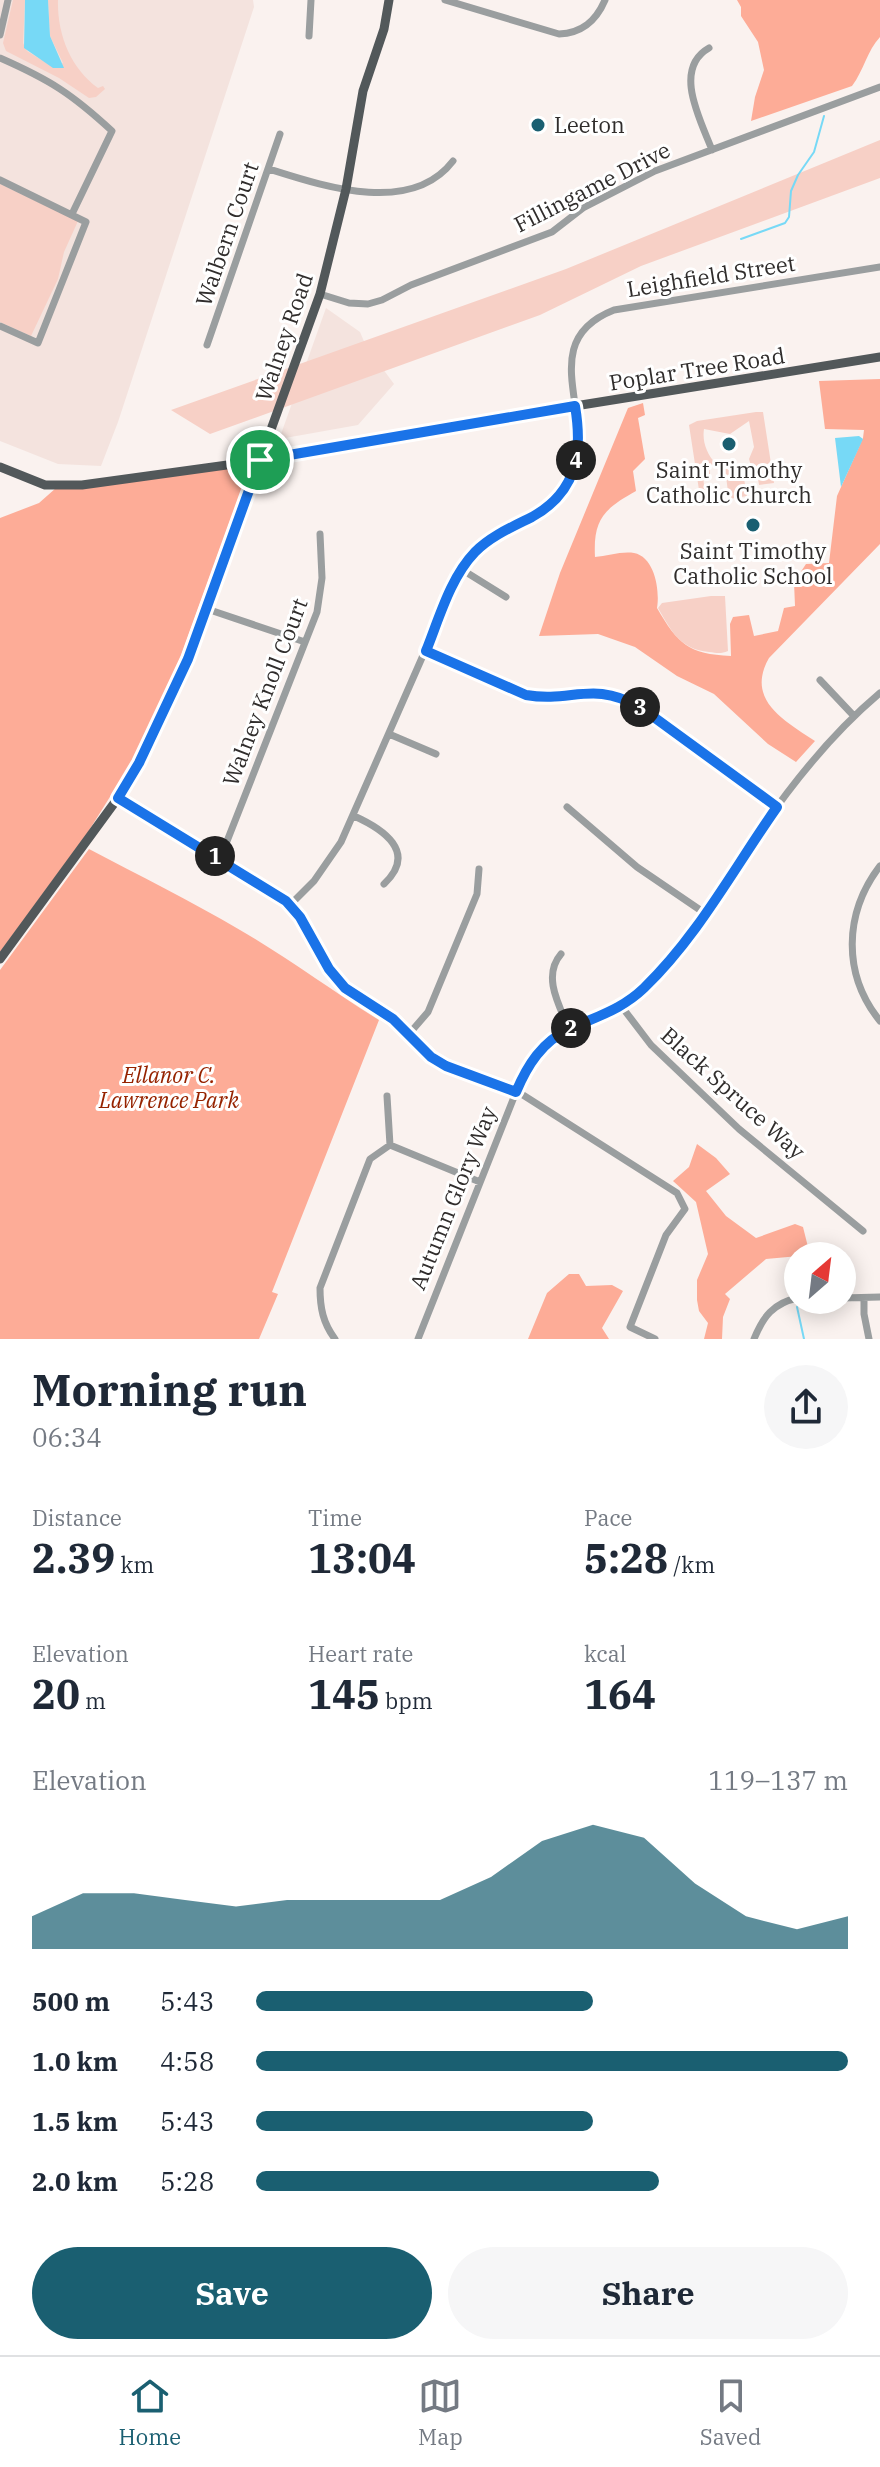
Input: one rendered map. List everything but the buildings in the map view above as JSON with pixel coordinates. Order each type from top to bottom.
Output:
[{"type":"main road","name":"Walney Road","points":[[0,959],[118,798],[139,763],[188,659],[320,294],[346,189],[363,91],[384,29],[389,0]]},
{"type":"main road","name":"Poplar Tree Road","points":[[0,467],[35,483],[67,486],[260,460],[880,357]]},
{"type":"street","points":[[0,35],[8,0]]},
{"type":"street","points":[[309,36],[311,0]]},
{"type":"street","points":[[445,0],[559,34],[576,31],[588,24],[605,0]]},
{"type":"street","points":[[709,48],[695,62],[691,87],[712,150]]},
{"type":"street","points":[[0,58],[56,84],[80,101],[112,131],[72,214]]},
{"type":"street","name":"Fillingame Drive","points":[[320,294],[349,303],[368,304],[382,300],[411,285],[552,232],[583,208],[639,178],[880,87]]},
{"type":"street","name":"Walbern Court","points":[[207,345],[280,134]]},
{"type":"street","points":[[269,169],[346,189],[384,192],[406,189],[439,176],[453,161]]},
{"type":"street","points":[[0,180],[86,222],[38,343],[0,326]]},
{"type":"street","name":"Leighfield Street","points":[[461,569],[483,544],[545,508],[563,490],[571,476],[579,448],[570,374],[573,352],[585,330],[605,314],[880,267]]},
{"type":"street","name":"Walney Knoll Court","points":[[220,859],[322,593],[320,534]]},
{"type":"street","points":[[290,905],[327,864],[354,816],[461,569],[506,597]]},
{"type":"street","points":[[207,609],[305,642]]},
{"type":"street","points":[[426,651],[526,695],[542,697],[583,692],[620,696],[640,707],[777,807]]},
{"type":"street","points":[[820,680],[853,715]]},
{"type":"street","name":"Autumn Glory Way","points":[[418,1339],[525,1071],[541,1049],[569,1029],[622,1007],[644,988],[684,944],[777,807],[832,737],[880,693]]},
{"type":"street","points":[[389,734],[436,754]]},
{"type":"street","points":[[118,798],[290,905],[342,985],[393,1019],[431,1057],[446,1066],[516,1092],[677,1193],[685,1209],[666,1235],[630,1327],[655,1339]]},
{"type":"street","points":[[567,807],[637,867],[706,914]]},
{"type":"street","points":[[354,816],[384,832],[397,852],[397,868],[384,884]]},
{"type":"street","points":[[880,866],[857,907],[852,948],[857,980],[880,1021]]},
{"type":"street","points":[[409,1034],[428,1012],[477,894],[479,869]]},
{"type":"street","points":[[561,954],[552,963],[552,974],[556,998],[569,1029]]},
{"type":"street","name":"Black Spruce Way","points":[[622,1007],[651,1045],[739,1129],[863,1231]]},
{"type":"street","points":[[387,1096],[390,1145]]},
{"type":"street","points":[[390,1145],[480,1182]]},
{"type":"street","points":[[335,1339],[324,1321],[320,1288],[370,1159],[390,1145]]},
{"type":"street","points":[[856,1299],[880,1297]]},
{"type":"street","points":[[864,1299],[869,1339]]},
{"type":"street","points":[[754,1339],[771,1310],[784,1302]]},
{"type":"shaded area","points":[[0,0],[253,0],[254,7],[101,466],[58,464],[0,441]]},
{"type":"shaded area","points":[[13,0],[25,0],[23,43],[27,51],[53,67],[63,63],[50,36],[48,0],[58,0],[60,25],[67,49],[88,80],[105,89],[96,97],[89,98],[59,78],[6,51],[3,43]]},
{"type":"shaded area","points":[[880,140],[880,178],[641,266],[540,315],[210,434],[171,410],[566,269]]},
{"type":"shaded area","points":[[0,184],[78,221],[64,252],[58,279],[31,336],[0,322]]},
{"type":"shaded area","points":[[326,308],[360,332],[366,346],[394,384],[358,425],[285,438],[281,434]]},
{"type":"shaded area","points":[[763,412],[774,483],[759,485],[756,466],[751,466],[749,459],[754,447],[749,421],[730,434],[704,429],[706,448],[716,464],[709,466],[710,474],[703,475],[704,485],[711,487],[713,494],[710,502],[701,503],[689,425],[697,421]]},
{"type":"shaded area","points":[[742,467],[747,496],[729,499],[725,469]]},
{"type":"shaded area","points":[[725,596],[728,651],[723,653],[699,650],[684,643],[658,608],[662,603]]},
{"type":"green space","points":[[737,0],[880,0],[880,37],[852,86],[751,121],[764,70],[758,42],[741,16]]},
{"type":"green space","points":[[880,379],[880,544],[769,658],[763,673],[762,686],[772,708],[815,741],[796,762],[768,744],[714,694],[677,676],[635,647],[598,634],[539,636],[560,573],[628,408],[643,403],[645,415],[638,418],[645,459],[633,471],[636,491],[603,516],[596,533],[595,557],[634,553],[647,561],[657,584],[657,608],[678,638],[694,649],[731,656],[730,624],[733,617],[749,615],[754,636],[778,631],[784,608],[795,606],[794,582],[806,564],[829,563],[837,496],[863,438],[864,430],[825,429],[819,381]]},
{"type":"green space","points":[[236,466],[243,468],[246,477],[166,697],[143,744],[88,832],[0,952],[0,518],[39,503],[56,488]]},
{"type":"green space","name":"Ellanor C. Lawrence Park","points":[[89,849],[240,930],[379,1020],[272,1292],[278,1294],[259,1339],[0,1339],[0,970]]},
{"type":"green space","points":[[697,1144],[716,1158],[730,1174],[706,1191],[726,1216],[756,1238],[795,1224],[803,1227],[807,1242],[784,1242],[784,1257],[766,1259],[725,1294],[730,1299],[723,1317],[722,1339],[704,1339],[708,1323],[699,1311],[697,1280],[708,1254],[696,1202],[673,1181],[689,1167]]},
{"type":"green space","points":[[569,1274],[579,1274],[586,1286],[612,1285],[623,1291],[602,1328],[609,1339],[528,1339],[547,1293]]},
{"type":"water","points":[[25,0],[48,0],[50,36],[64,68],[53,68],[24,48]]},
{"type":"water","points":[[859,436],[863,439],[841,487],[835,438]]},
{"type":"waterway","points":[[741,239],[785,223],[789,217],[791,191],[814,152],[824,116]]},
{"type":"waterway","points":[[799,1314],[804,1339]]},
{"type":"place","name":"Leeton","points":[[538,125]]},
{"type":"place","name":"Saint Timothy Catholic Church","points":[[729,444]]},
{"type":"place","name":"Saint Timothy Catholic School","points":[[753,525]]},
{"type":"route","points":[[575,406],[579,448],[567,483],[545,508],[490,539],[474,553],[454,583],[426,651],[526,695],[542,697],[601,692],[620,696],[640,707],[777,807],[684,944],[644,988],[622,1007],[554,1038],[531,1061],[516,1092],[461,1074],[431,1057],[393,1019],[342,985],[329,969],[300,917],[286,901],[118,798],[139,763],[188,659],[260,460],[575,406]]}]
